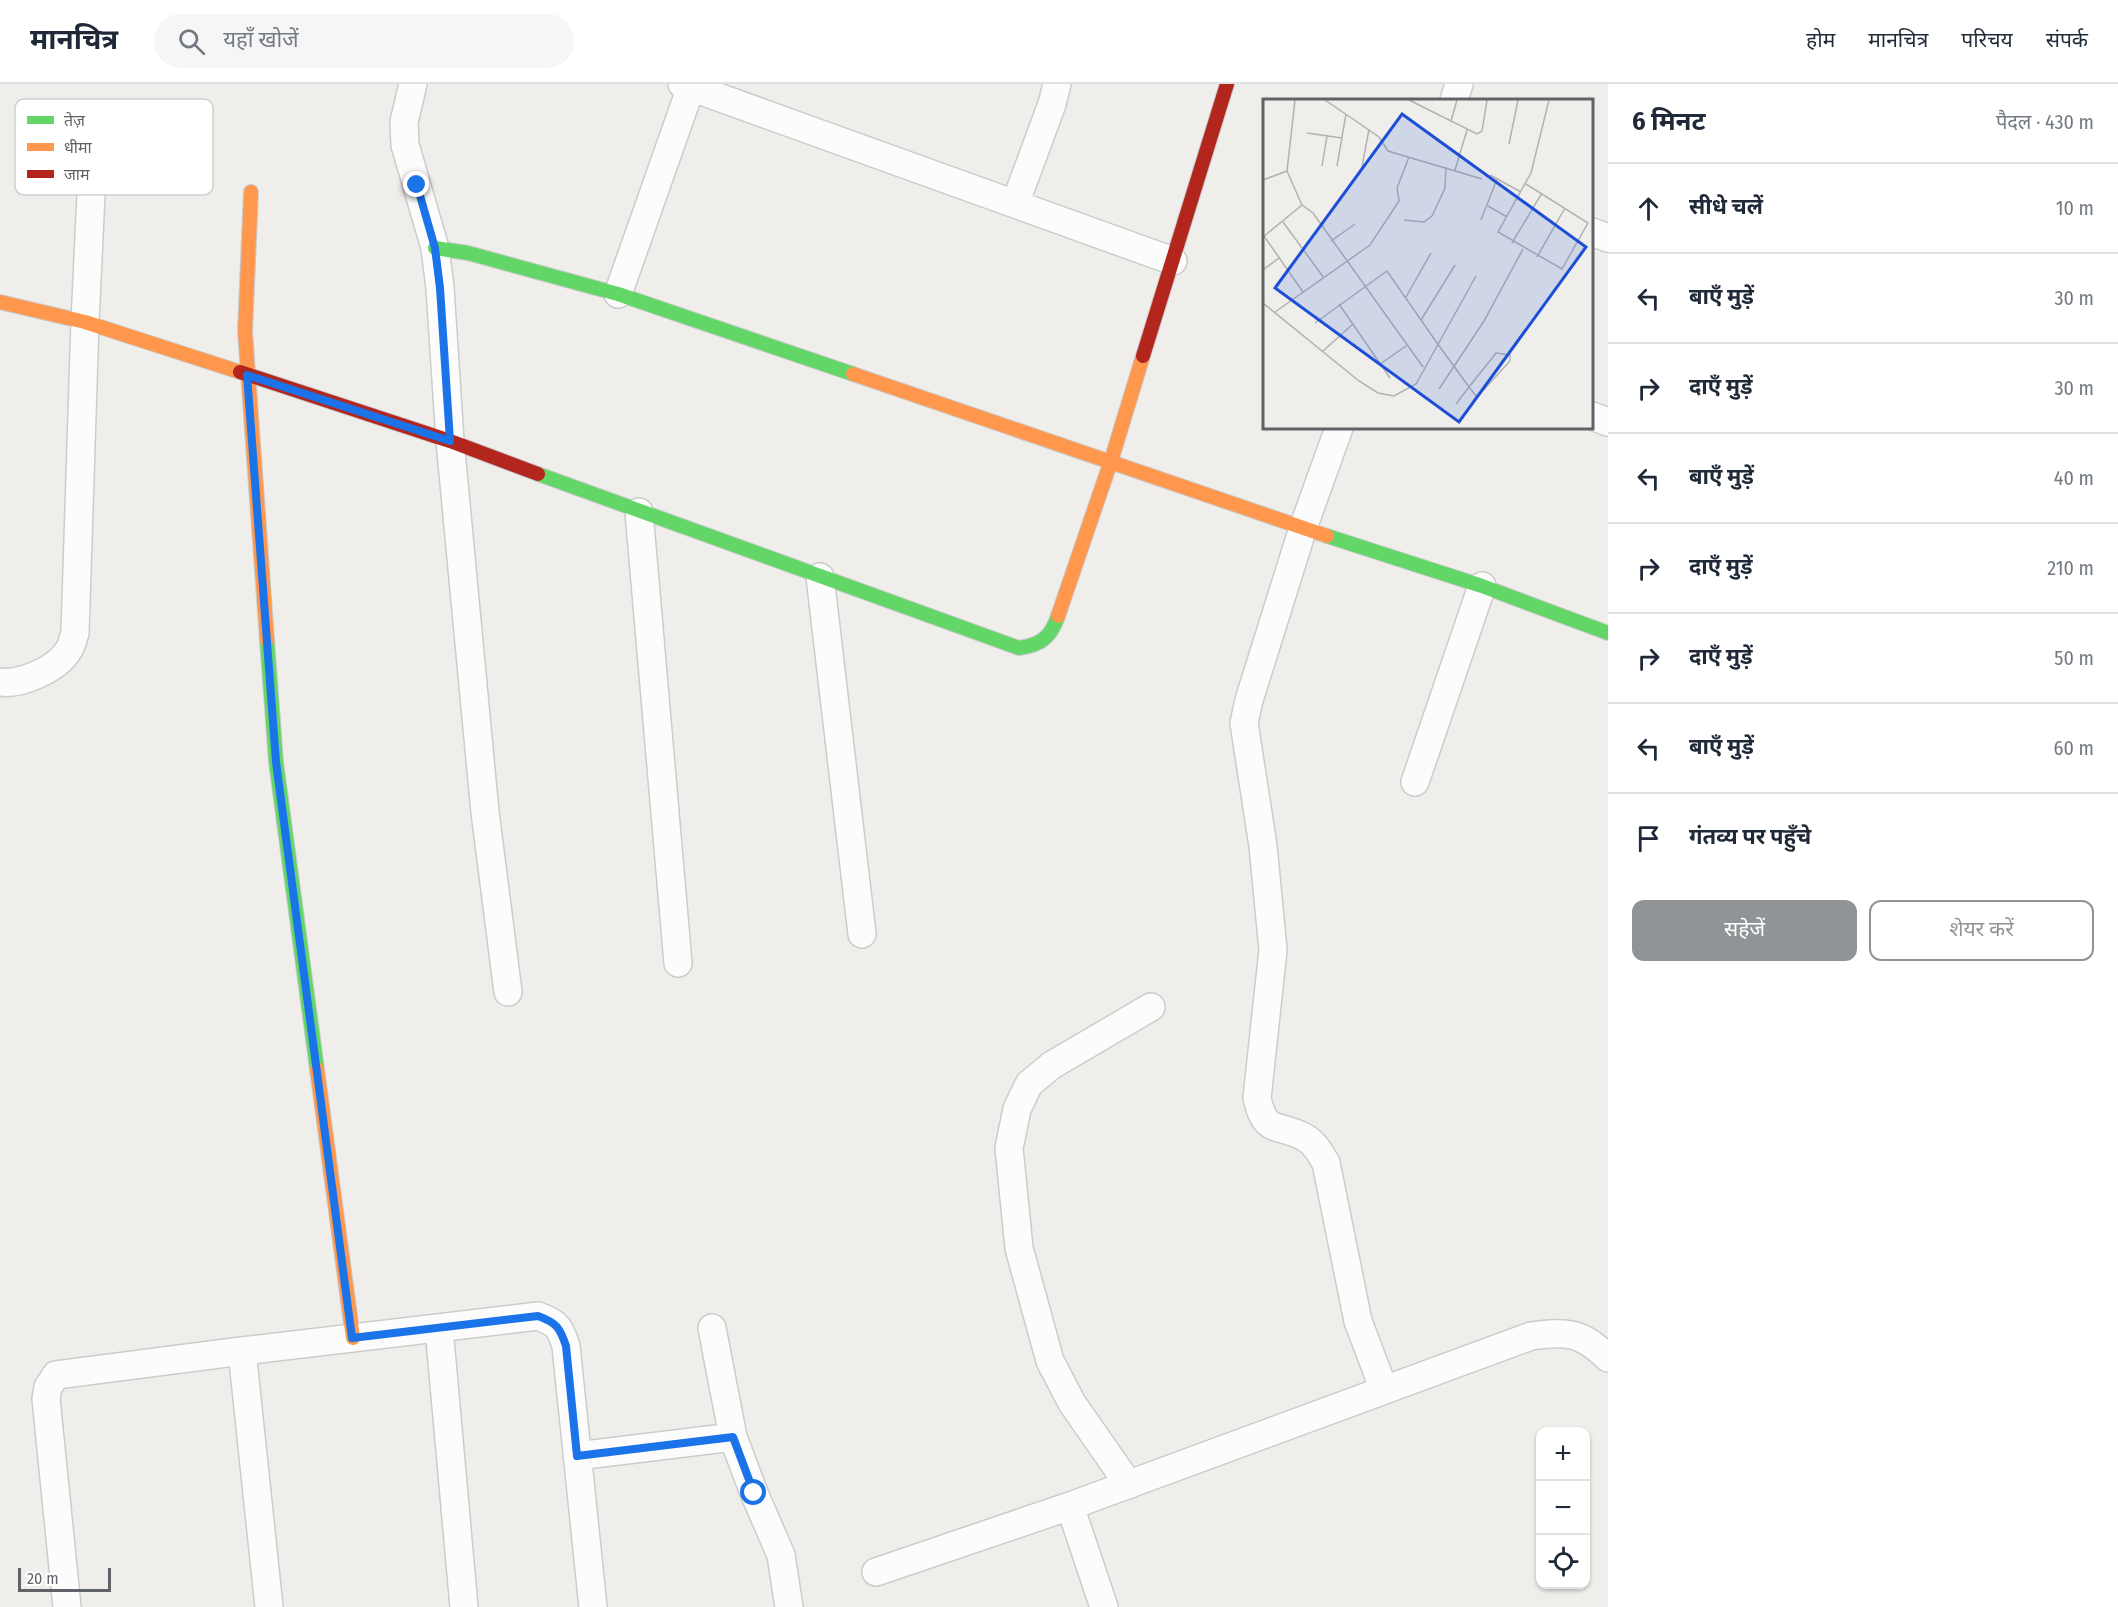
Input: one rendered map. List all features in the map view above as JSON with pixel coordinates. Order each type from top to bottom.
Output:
[{"type":"street","points":[[413,84],[404,123],[405,145],[435,248],[440,288],[450,441],[485,812],[508,992]]},
{"type":"street","points":[[1015,204],[1052,104],[1057,84]]},
{"type":"street","points":[[0,302],[85,322],[450,441],[639,512],[1019,648],[1035,646],[1048,639],[1054,628],[1111,461],[1227,84]]},
{"type":"street","points":[[1454,99],[1459,84]]},
{"type":"street","points":[[618,294],[686,86],[1173,261]]},
{"type":"street","points":[[251,192],[245,331],[276,762],[352,1338]]},
{"type":"street","points":[[0,682],[32,677],[56,664],[69,651],[75,633],[91,195]]},
{"type":"street","points":[[1593,232],[1608,238]]},
{"type":"street","points":[[435,248],[468,253],[618,294],[1304,528],[1482,586],[1608,633]]},
{"type":"street","points":[[1593,416],[1608,422]]},
{"type":"street","points":[[1339,429],[1304,528],[1249,700],[1244,723],[1263,846],[1273,950],[1257,1098],[1261,1115],[1271,1126],[1305,1137],[1317,1147],[1326,1163],[1358,1322],[1384,1390]]},
{"type":"street","points":[[639,512],[678,963]]},
{"type":"street","points":[[820,577],[862,934]]},
{"type":"street","points":[[1415,782],[1482,586]]},
{"type":"street","points":[[1129,1485],[1072,1403],[1050,1361],[1019,1248],[1009,1148],[1017,1109],[1029,1084],[1052,1065],[1151,1007]]},
{"type":"street","points":[[67,1607],[46,1399],[48,1387],[56,1375],[538,1316],[552,1321],[561,1331],[566,1346],[593,1607]]},
{"type":"street","points":[[439,1328],[465,1607]]},
{"type":"street","points":[[712,1328],[733,1437],[781,1555],[789,1607]]},
{"type":"street","points":[[876,1572],[1129,1485],[1531,1336],[1559,1332],[1576,1335],[1595,1345],[1608,1358]]},
{"type":"street","points":[[242,1351],[269,1607]]},
{"type":"street","points":[[577,1456],[733,1437]]},
{"type":"street","points":[[1070,1506],[1104,1607]]},
{"type":"traffic: fast","points":[[435,248],[468,253],[618,294],[853,374]]},
{"type":"traffic: fast","points":[[538,474],[1019,648],[1033,645],[1044,639],[1058,616]]},
{"type":"traffic: fast","points":[[1327,536],[1482,586],[1608,633]]},
{"type":"traffic: fast","points":[[267,640],[276,762],[317,1069]]},
{"type":"traffic: slow","points":[[251,192],[245,331],[267,640]]},
{"type":"traffic: slow","points":[[0,302],[85,322],[240,372]]},
{"type":"traffic: slow","points":[[1058,616],[1111,461],[1143,356]]},
{"type":"traffic: slow","points":[[853,374],[1327,536]]},
{"type":"traffic: slow","points":[[317,1069],[353,1338]]},
{"type":"traffic: jam","points":[[1143,356],[1227,84]]},
{"type":"traffic: jam","points":[[240,372],[450,441],[538,474]]},
{"type":"route","points":[[417,185],[435,248],[440,288],[450,441],[247,375],[276,762],[352,1338],[538,1316],[552,1321],[561,1331],[566,1346],[577,1456],[733,1437],[754,1493]]}]
